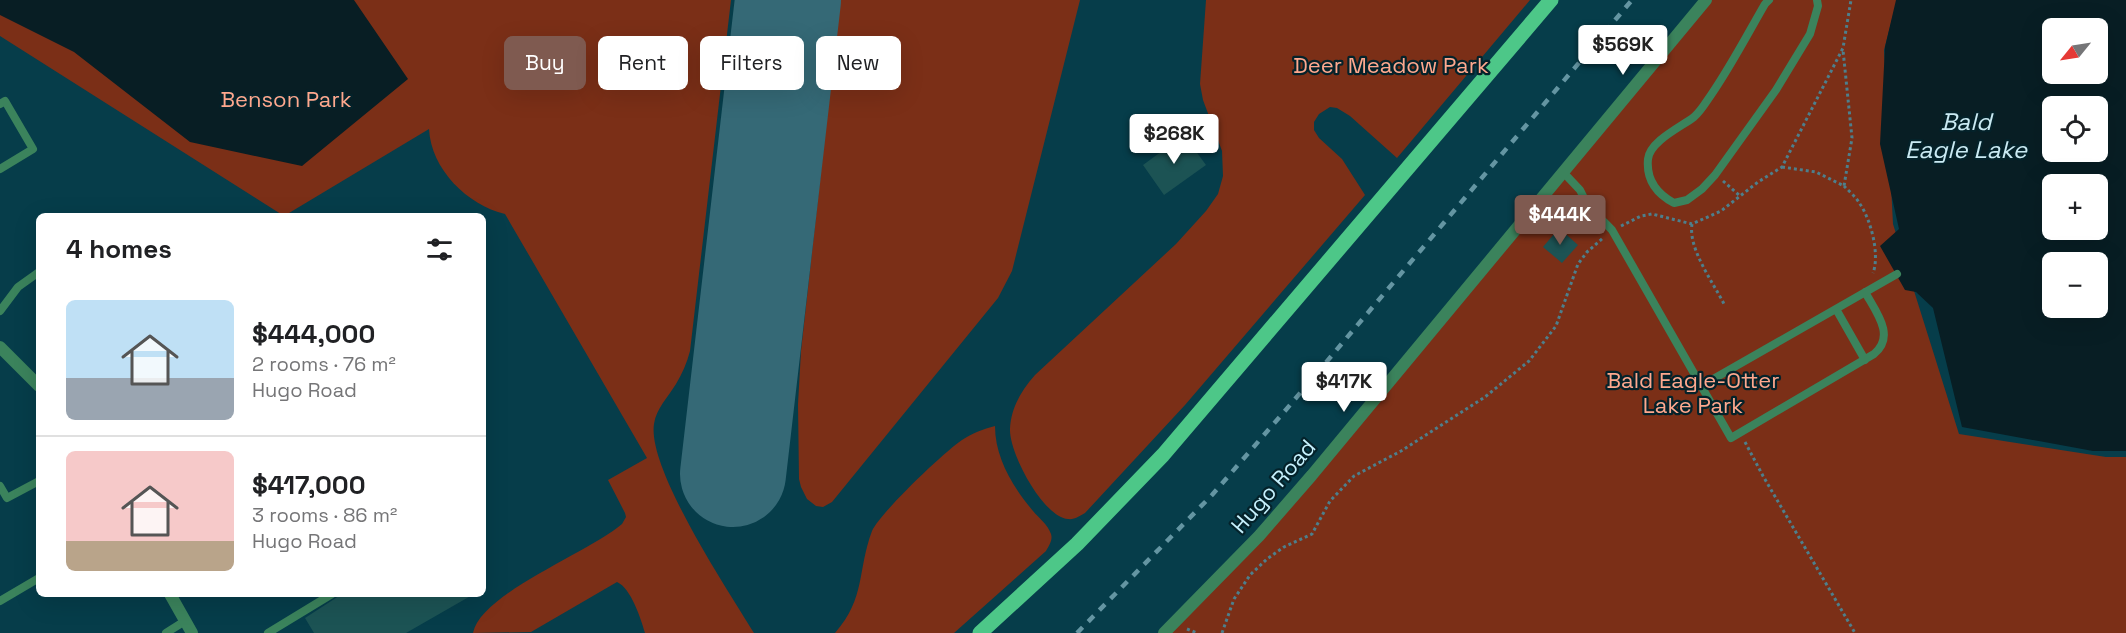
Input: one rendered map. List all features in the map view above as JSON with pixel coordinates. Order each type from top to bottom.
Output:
[{"type":"main road","points":[[980,633],[1070,552],[1163,455],[1551,0]]},
{"type":"street","name":"Hugo Road","points":[[1167,632],[1259,536],[1312,475],[1706,0]]},
{"type":"street","points":[[0,347],[36,383]]},
{"type":"street","points":[[172,597],[192,633]]},
{"type":"lane","points":[[1769,0],[1724,77],[1696,115],[1658,142],[1648,158],[1650,178],[1655,188],[1662,197],[1674,204],[1687,200],[1715,175],[1776,90],[1810,34],[1818,6],[1817,0]]},
{"type":"lane","points":[[0,104],[5,101],[33,149],[0,169]]},
{"type":"lane","points":[[1563,172],[1580,190],[1590,210],[1612,230],[1731,438],[1882,348],[1885,329],[1865,292]]},
{"type":"lane","points":[[1537,204],[1566,205],[1590,210]]},
{"type":"lane","points":[[0,310],[18,287],[36,274]]},
{"type":"lane","points":[[1701,386],[1896,274]]},
{"type":"lane","points":[[1836,309],[1865,360]]},
{"type":"lane","points":[[0,486],[3,500],[36,483]]},
{"type":"lane","points":[[0,601],[36,580]]},
{"type":"lane","points":[[268,633],[327,597]]},
{"type":"lane","points":[[166,633],[185,621]]},
{"type":"path","points":[[1844,186],[1852,138],[1843,48],[1851,0]]},
{"type":"path","points":[[1222,633],[1234,598],[1250,575],[1284,547],[1312,534],[1330,501],[1354,476],[1401,451],[1485,397],[1529,361],[1556,326],[1578,264],[1587,252],[1612,230],[1641,216],[1652,214],[1692,224],[1721,211],[1782,167],[1843,48]]},
{"type":"path","points":[[1782,167],[1816,172],[1844,186],[1860,203],[1872,228],[1876,266],[1865,292]]},
{"type":"path","points":[[1715,175],[1740,196]]},
{"type":"path","points":[[1692,224],[1690,235],[1694,248],[1724,304]]},
{"type":"path","points":[[1740,433],[1855,633]]},
{"type":"green space","name":"Benson Park","points":[[0,0],[731,0],[727,36],[700,36],[700,90],[720,90],[690,351],[682,372],[660,408],[654,424],[655,444],[663,470],[676,499],[710,561],[754,633],[645,633],[631,597],[617,582],[531,632],[473,633],[480,618],[515,588],[622,524],[626,517],[625,513],[608,480],[647,458],[505,214],[477,203],[454,183],[436,158],[429,129],[289,213],[279,213],[0,36]]},
{"type":"green space","points":[[840,0],[1080,0],[1012,271],[998,298],[832,502],[823,507],[816,506],[807,499],[799,479],[798,404],[801,351],[830,90],[901,90],[901,36],[836,36]]},
{"type":"green space","name":"Deer Meadow Park","points":[[1206,0],[1530,0],[1397,158],[1350,116],[1337,108],[1330,107],[1319,114],[1314,122],[1314,130],[1319,138],[1342,159],[1365,195],[1185,405],[1085,513],[1068,519],[1058,516],[1038,496],[1021,467],[1011,440],[1012,414],[1025,387],[1035,375],[1176,244],[1218,194],[1223,176],[1222,151],[1203,100],[1200,84]]},
{"type":"green space","name":"Bald Eagle-Otter Lake Park","points":[[1706,0],[1897,0],[1884,50],[1893,224],[1959,434],[2106,457],[2126,457],[2126,633],[1164,633],[1259,536]]},
{"type":"green space","points":[[995,426],[998,449],[1007,472],[1051,534],[1051,541],[1046,551],[954,633],[835,633],[852,608],[860,584],[867,545],[877,522],[913,483],[953,447],[974,433]]},
{"type":"water","points":[[0,0],[354,0],[408,79],[302,166],[190,142],[74,52],[0,15]]},
{"type":"water","name":"Bald Eagle Lake","points":[[1896,0],[2126,0],[2126,451],[2093,451],[1962,427],[1933,308],[1916,292],[1905,290],[1880,246],[1899,229],[1880,144],[1885,47]]},
{"type":"building","points":[[1184,135],[1206,165],[1164,195],[1143,165]]},
{"type":"building","points":[[1559,228],[1578,245],[1562,263],[1543,247]]},
{"type":"building","points":[[337,597],[469,597],[406,633],[314,633],[305,618]]},
{"type":"runway","points":[[733,474],[788,0]]},
{"type":"railway","points":[[1077,633],[1212,495],[1632,0]]}]
